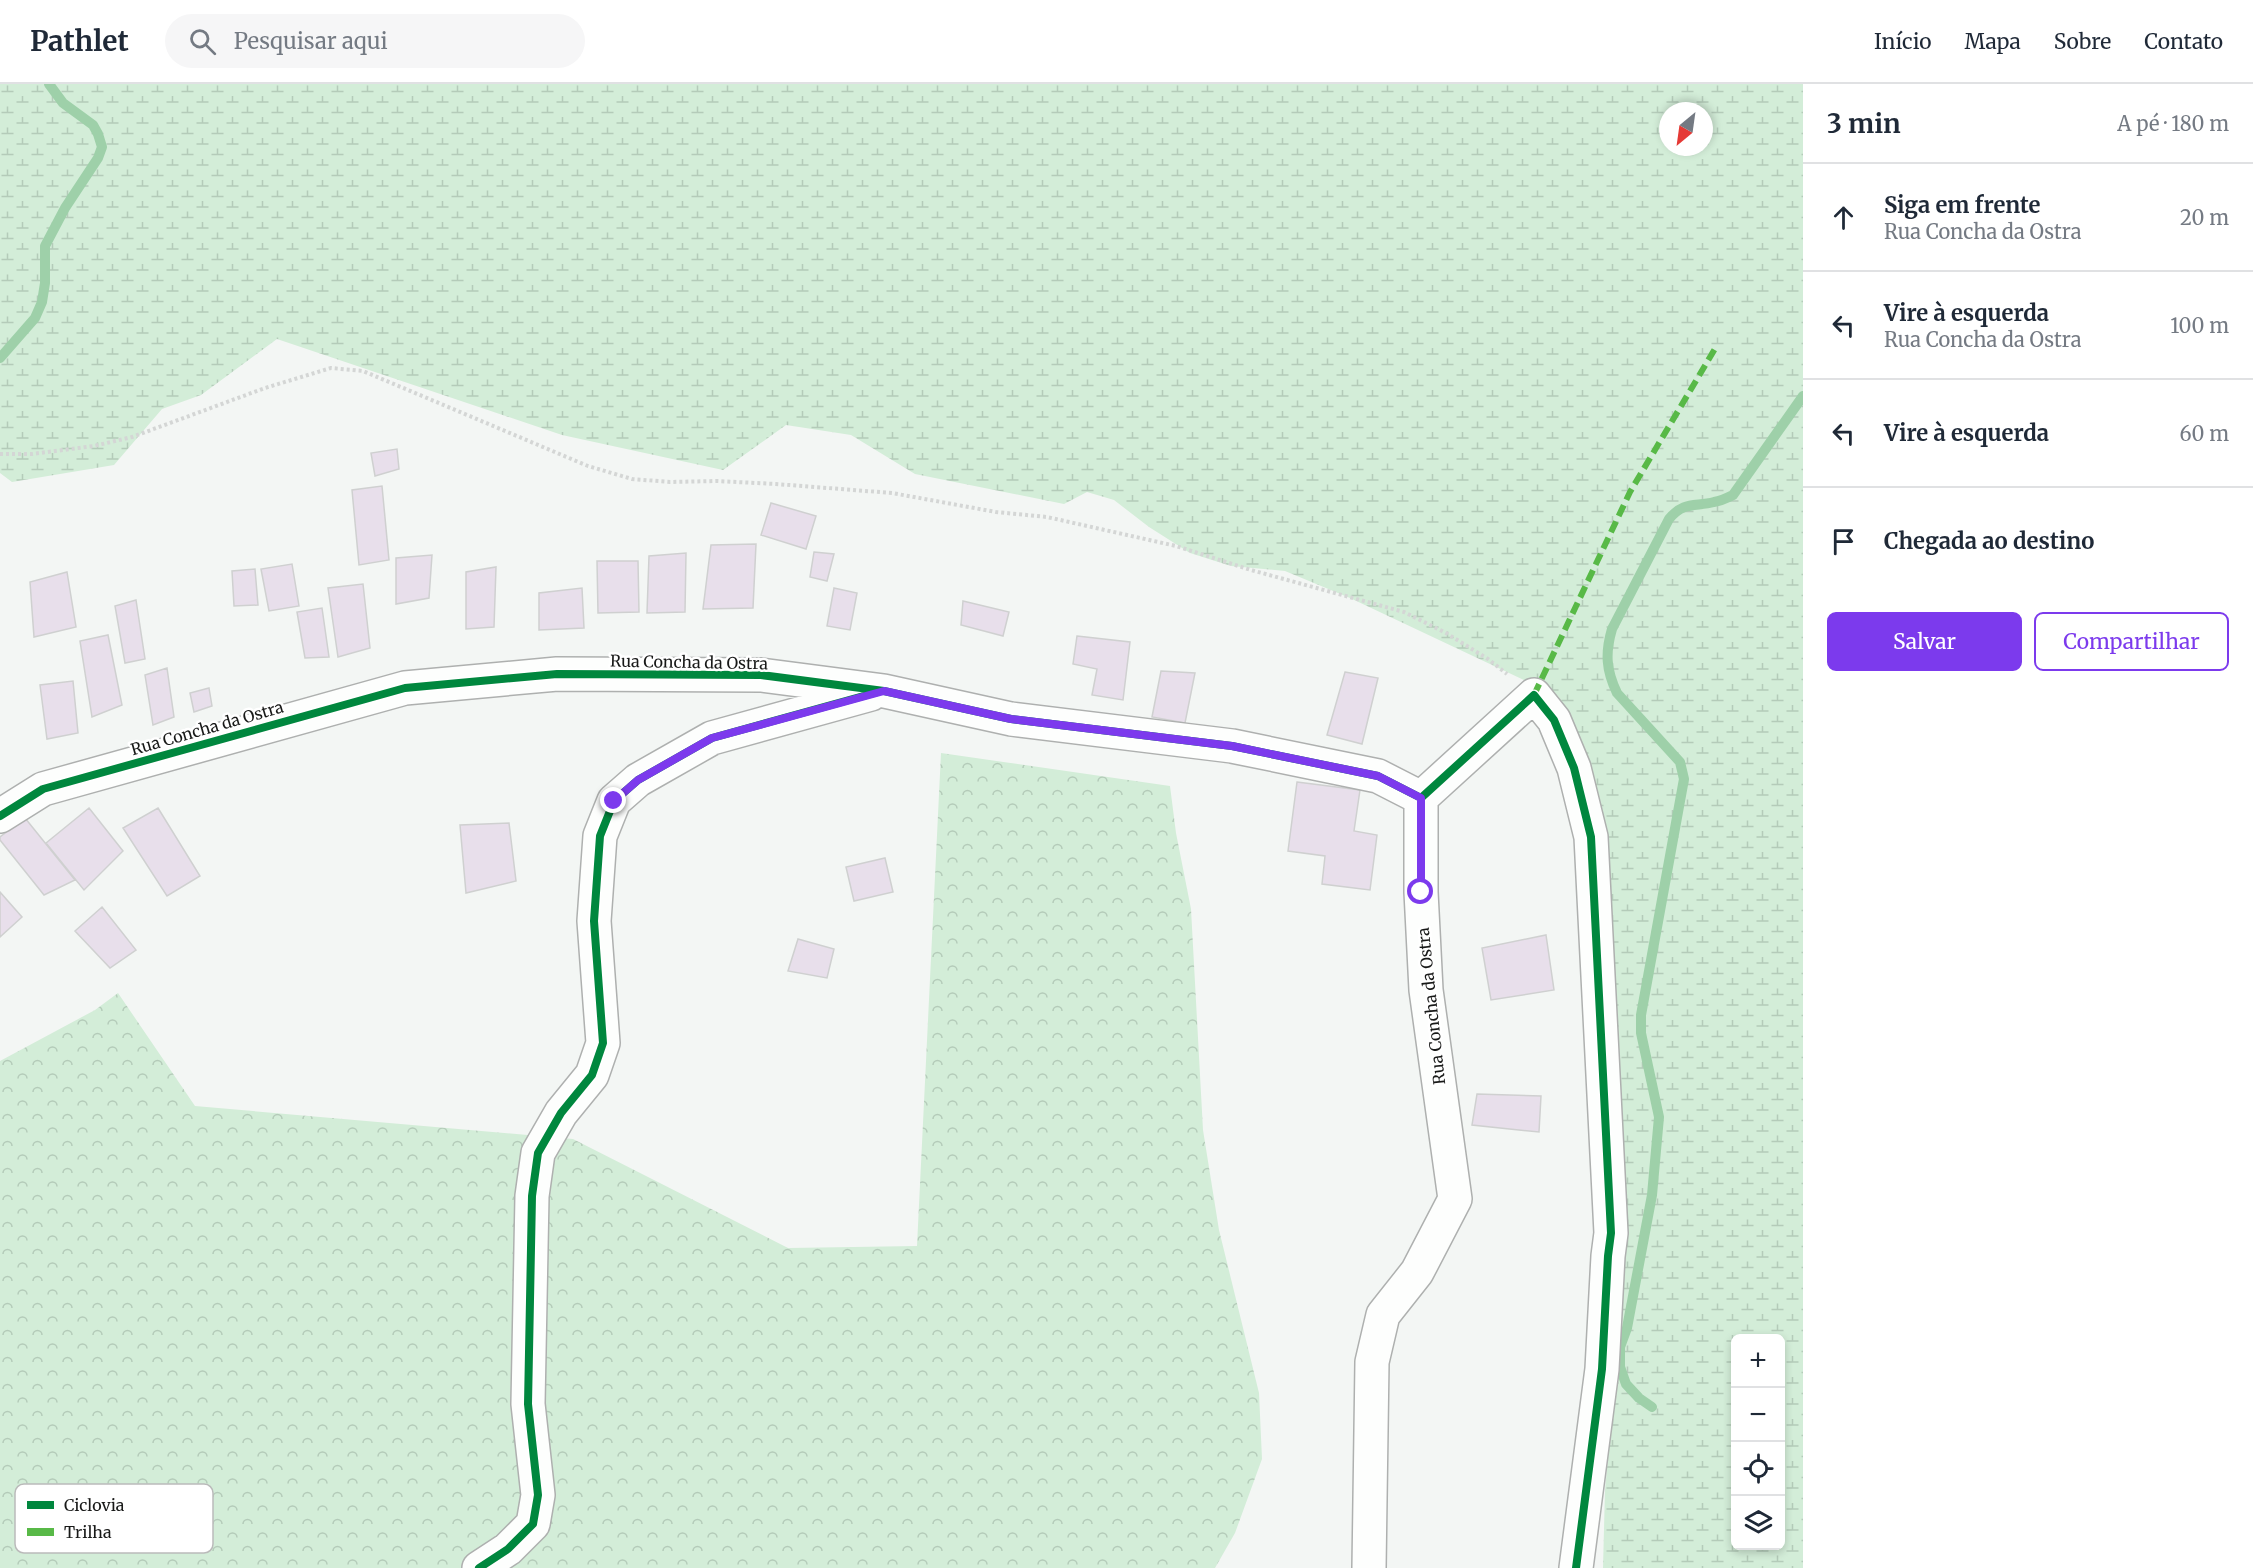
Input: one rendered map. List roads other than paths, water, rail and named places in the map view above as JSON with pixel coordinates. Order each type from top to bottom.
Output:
[{"type":"street","name":"Rua Concha da Ostra","points":[[0,816],[43,789],[405,688],[557,674],[761,675],[884,691],[1011,719],[1232,746],[1378,776],[1421,798],[1421,892],[1426,990],[1455,1199],[1417,1272],[1383,1315],[1380,1327],[1372,1362],[1369,1568]]},
{"type":"street","points":[[479,1568],[508,1549],[533,1524],[538,1495],[528,1404],[532,1196],[538,1153],[561,1113],[592,1075],[603,1043],[594,921],[600,836],[614,801],[638,780],[712,738],[884,691]]},
{"type":"street","points":[[1421,798],[1534,695],[1554,720],[1574,768],[1590,837],[1611,1233],[1602,1369],[1576,1568]]},
{"type":"waterway","points":[[0,358],[35,318],[42,302],[45,283],[45,246],[65,208],[98,158],[102,147],[93,125],[63,103],[49,84]]},
{"type":"waterway","points":[[1652,1407],[1639,1398],[1626,1384],[1620,1367],[1620,1347],[1627,1328],[1652,1195],[1659,1117],[1641,1033],[1641,1015],[1684,779],[1680,762],[1617,693],[1609,669],[1608,646],[1612,629],[1669,519],[1685,507],[1717,502],[1733,495],[1803,396]]}]
